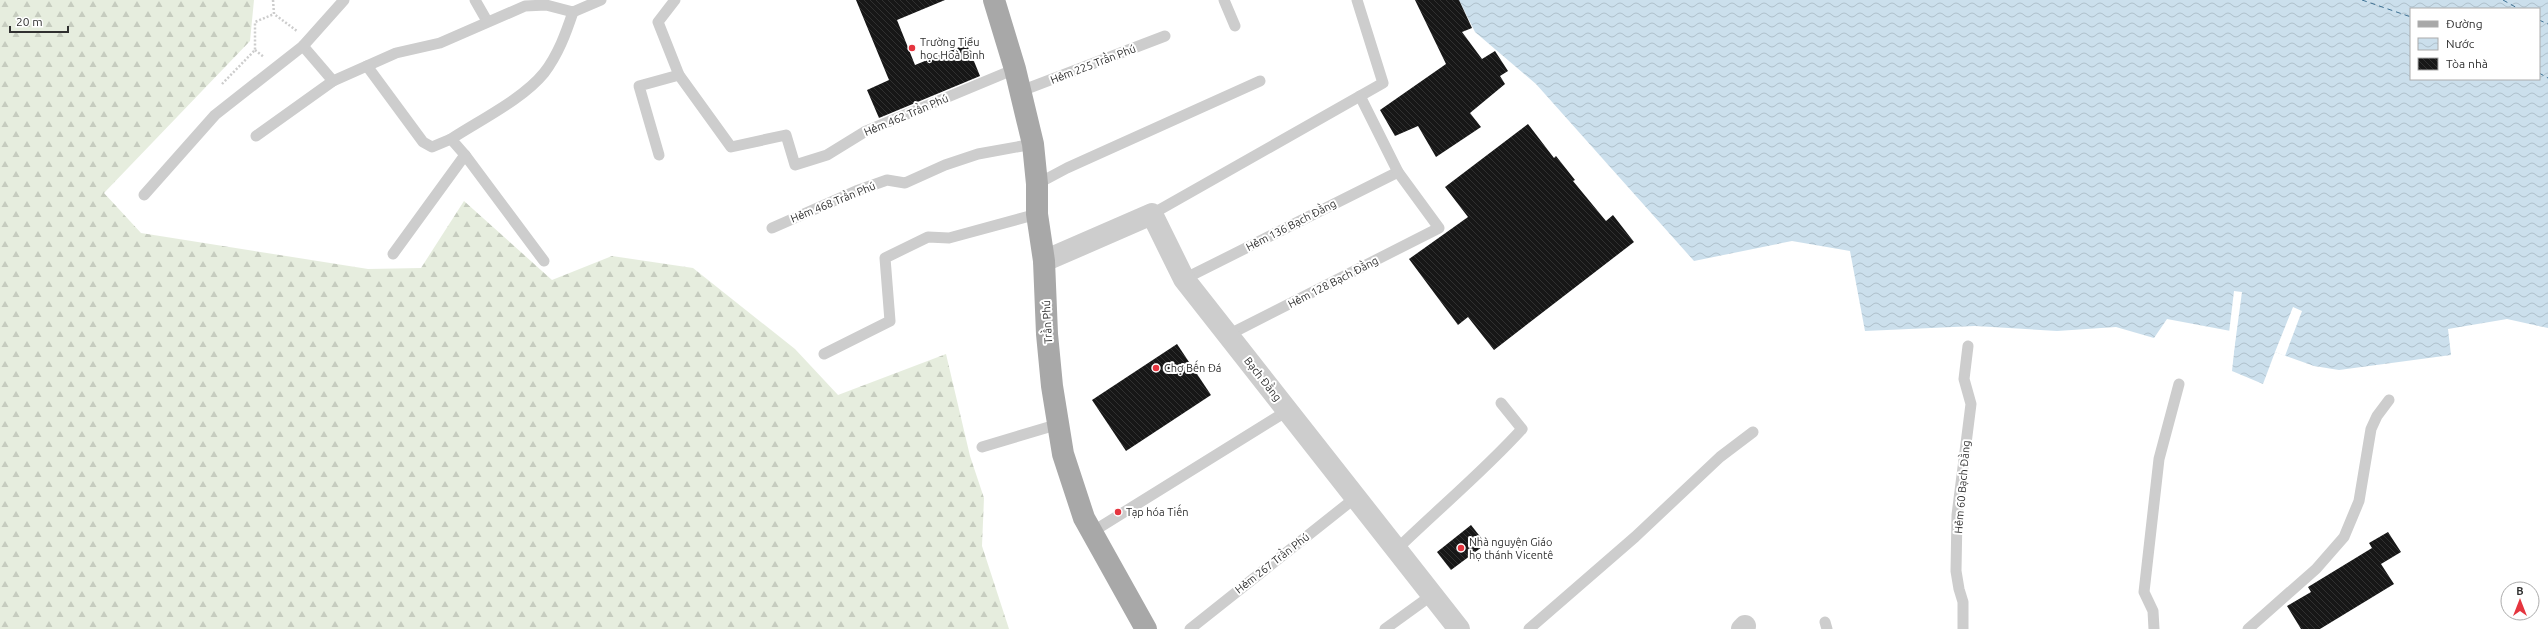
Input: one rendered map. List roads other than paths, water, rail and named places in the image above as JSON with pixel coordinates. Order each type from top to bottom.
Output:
[{"type":"main road","name":"Trần Phú","points":[[994,0],[1021,91],[1033,144],[1037,184],[1037,214],[1044,262],[1047,334],[1052,386],[1063,454],[1084,518],[1146,629]]},
{"type":"street","points":[[1044,262],[1152,214]]},
{"type":"street","name":"Bạch Đằng","points":[[1152,214],[1184,278],[1459,629]]},
{"type":"lane","points":[[144,195],[215,115],[306,43],[344,0]]},
{"type":"lane","points":[[475,0],[487,21]]},
{"type":"lane","points":[[256,136],[333,81],[396,53],[446,40],[524,3],[546,5],[574,12],[601,0]]},
{"type":"lane","name":"Hẻm 462 Trần Phú","points":[[676,0],[658,22],[679,76],[731,147],[786,135],[795,165],[827,155],[866,131],[1015,69]]},
{"type":"lane","points":[[1224,0],[1235,26]]},
{"type":"lane","points":[[1152,214],[1384,83],[1357,0]]},
{"type":"lane","points":[[367,66],[423,142],[432,147],[451,139],[532,85],[552,61],[574,12]]},
{"type":"lane","name":"Hẻm 225 Trần Phú","points":[[1021,91],[1165,36]]},
{"type":"lane","points":[[306,43],[333,81]]},
{"type":"lane","points":[[659,155],[639,86],[679,76]]},
{"type":"lane","points":[[1037,184],[1074,165],[1260,81]]},
{"type":"lane","points":[[1360,96],[1398,172]]},
{"type":"lane","points":[[451,139],[465,155],[544,262]]},
{"type":"lane","name":"Hẻm 468 Trần Phú","points":[[772,228],[856,191],[887,180],[905,183],[945,165],[978,154],[1033,144]]},
{"type":"lane","points":[[393,254],[465,155]]},
{"type":"lane","name":"Hẻm 128 Bạch Đằng","points":[[1228,335],[1439,228],[1398,172]]},
{"type":"lane","name":"Hẻm 136 Bạch Đằng","points":[[1184,278],[1398,172]]},
{"type":"lane","points":[[824,354],[890,321],[885,258],[928,237],[948,238],[1037,214]]},
{"type":"lane","name":"Hẻm 60 Bạch Đằng","points":[[1963,629],[1963,602],[1956,571],[1957,515],[1971,404],[1964,379],[1968,346]]},
{"type":"lane","points":[[2154,629],[2153,611],[2144,592],[2159,459],[2178,384]]},
{"type":"lane","points":[[2248,629],[2316,569],[2344,537],[2359,501],[2371,429],[2377,416],[2389,400]]},
{"type":"lane","points":[[1396,550],[1441,505],[1492,462],[1522,430],[1501,403]]},
{"type":"lane","points":[[1092,532],[1287,410]]},
{"type":"lane","points":[[982,446],[1059,424]]},
{"type":"lane","points":[[1529,629],[1635,537],[1720,457],[1753,432]]},
{"type":"lane","name":"Hẻm 267 Trần Phú","points":[[1190,629],[1355,498]]},
{"type":"lane","points":[[1385,629],[1432,595]]},
{"type":"water","points":[[1459,0],[2548,0],[2548,328],[2507,319],[2448,329],[2451,355],[2339,370],[2314,366],[2275,352],[2263,384],[2232,371],[2236,332],[2167,319],[2154,338],[2116,327],[2057,331],[1975,326],[1865,331],[1850,251],[1792,241],[1694,261],[1536,84],[1475,32]]},
{"type":"place","name":"Trường Tiểu học Hoà Bình","points":[[912,48]]},
{"type":"place","name":"Chợ Bến Đá","points":[[1156,368]]},
{"type":"place","name":"Tạp hóa Tiến","points":[[1118,512]]},
{"type":"place","name":"Nhà nguyện Giáo họ thánh Vicentê","points":[[1461,548]]}]
